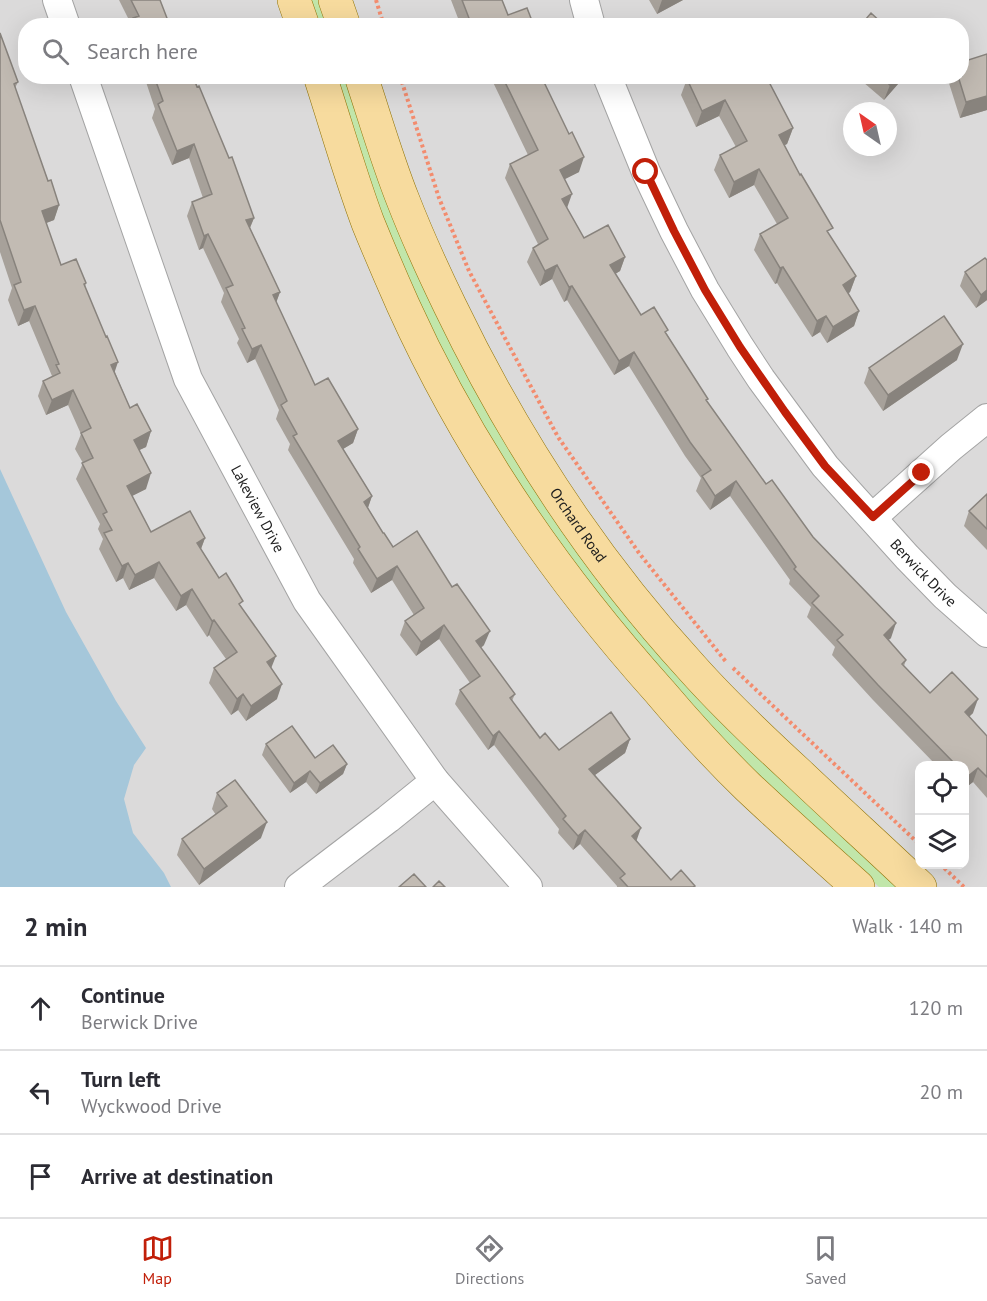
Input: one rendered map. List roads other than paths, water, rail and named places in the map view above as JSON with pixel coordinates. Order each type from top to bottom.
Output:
[{"type":"main road","points":[[294,0],[300,18]]},
{"type":"main road","points":[[335,0],[341,18]]},
{"type":"main road","points":[[323,84],[368,222],[404,307],[457,411],[508,497],[551,559],[597,619],[697,734],[747,786],[858,887]]},
{"type":"main road","name":"Orchard Road","points":[[364,84],[403,200],[469,345],[502,407],[590,544],[699,676],[751,729],[920,887]]},
{"type":"street","points":[[57,0],[63,18]]},
{"type":"street","points":[[584,0],[589,18]]},
{"type":"street","name":"Lakeview Drive","points":[[86,84],[188,379],[307,601],[435,782],[528,887]]},
{"type":"street","name":"Berwick Drive","points":[[611,84],[646,172],[674,231],[740,347],[825,466],[907,557],[945,596],[987,633]]},
{"type":"street","points":[[873,517],[987,418]]},
{"type":"street","points":[[299,887],[435,782]]},
{"type":"water","points":[[0,469],[66,612],[116,701],[146,748],[134,765],[124,799],[133,833],[164,873],[171,887],[0,887]]}]
